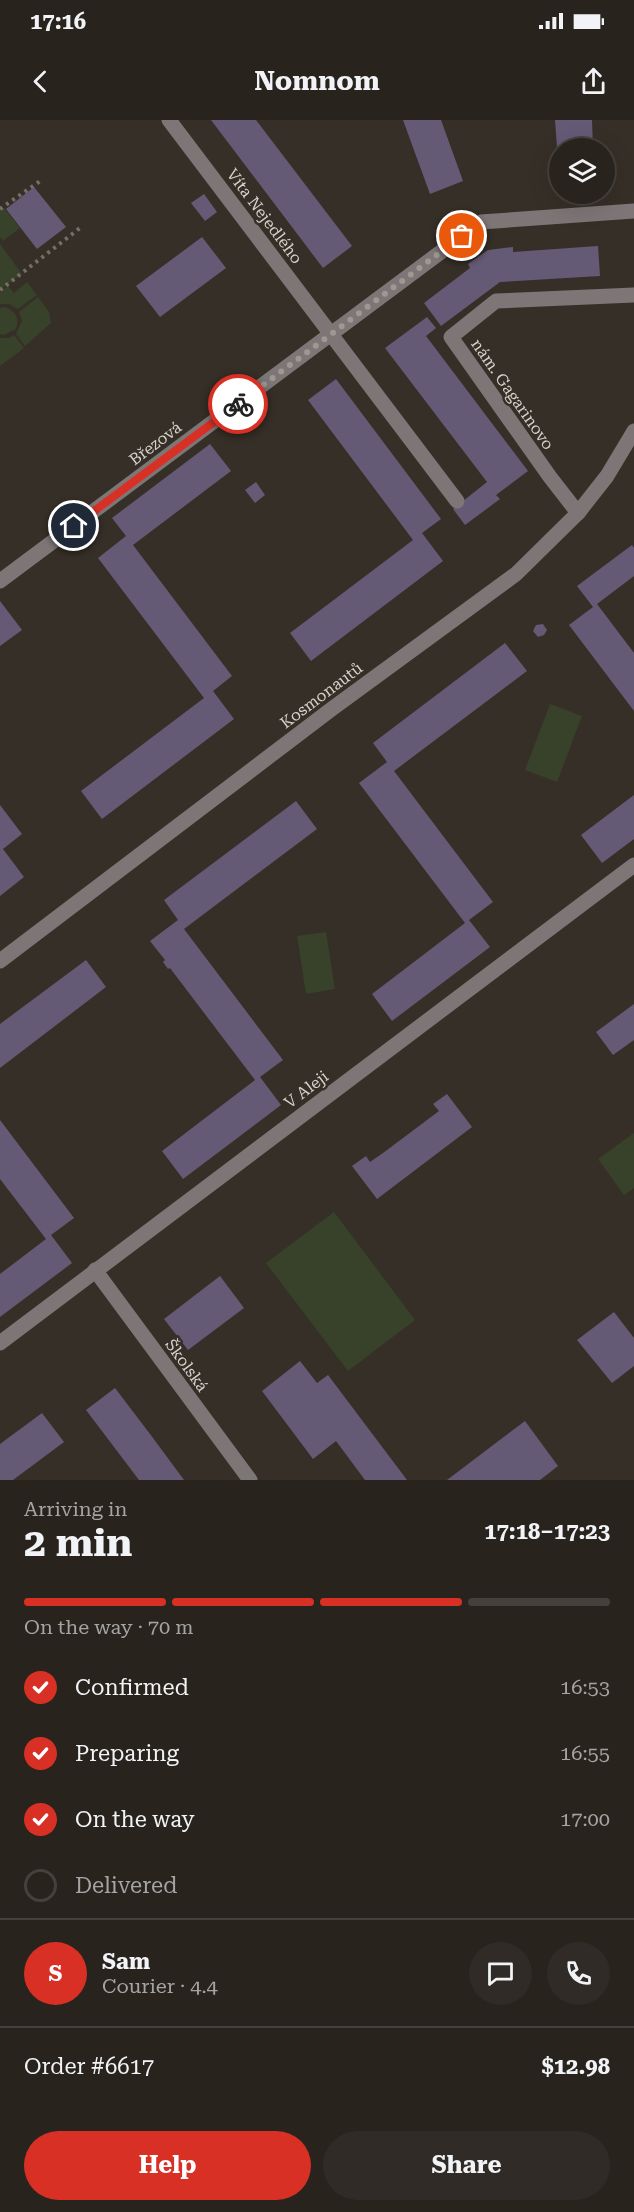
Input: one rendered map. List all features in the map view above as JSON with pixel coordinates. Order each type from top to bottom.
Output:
[{"type":"street","name":"Víta Nejedlého","points":[[169,120],[332,333]]},
{"type":"street","name":"Březová","points":[[0,581],[481,222],[634,211]]},
{"type":"street","name":"nám. Gagarinovo","points":[[578,513],[451,337],[496,301],[634,295]]},
{"type":"street","points":[[332,333],[457,501]]},
{"type":"street","name":"Kosmonautů","points":[[0,961],[324,715],[516,574],[578,513],[607,476],[634,431]]},
{"type":"street","name":"V Aleji","points":[[0,1343],[634,865]]},
{"type":"street","name":"Školská","points":[[95,1270],[250,1480]]},
{"type":"path","points":[[0,209],[43,179]]},
{"type":"path","points":[[0,290],[80,228]]},
{"type":"green space","points":[[4,208],[20,228],[3,241],[0,237],[0,211]]},
{"type":"green space","points":[[0,244],[22,274],[0,290]]},
{"type":"green space","points":[[27,282],[37,295],[18,309],[9,304],[0,304],[0,292],[8,286],[14,293]]},
{"type":"green space","points":[[38,297],[49,312],[51,323],[25,346],[16,334],[22,321],[19,312]]},
{"type":"green space","points":[[4,307],[14,312],[17,321],[16,329],[4,335],[0,334],[0,308]]},
{"type":"green space","points":[[14,335],[24,348],[0,366],[0,338],[9,338]]},
{"type":"green space","points":[[550,704],[582,716],[557,782],[525,770]]},
{"type":"green space","points":[[326,932],[335,989],[306,994],[297,936]]},
{"type":"green space","points":[[634,1133],[634,1188],[624,1195],[598,1159]]},
{"type":"green space","points":[[334,1212],[415,1320],[348,1371],[266,1263]]},
{"type":"building","points":[[211,120],[256,120],[352,246],[323,268]]},
{"type":"building","points":[[403,120],[441,120],[463,181],[430,194]]},
{"type":"building","points":[[555,120],[592,120],[593,138],[556,138]]},
{"type":"building","points":[[34,187],[66,227],[37,249],[6,209]]},
{"type":"building","points":[[204,194],[217,212],[205,221],[191,203]]},
{"type":"building","points":[[202,237],[226,268],[160,317],[136,286]]},
{"type":"building","points":[[598,246],[600,276],[500,282],[441,326],[424,303],[470,268],[468,264],[488,250],[513,247],[513,252]]},
{"type":"building","points":[[427,317],[436,328],[426,336],[528,471],[496,495],[500,499],[465,525],[453,509],[487,482],[385,348]]},
{"type":"building","points":[[336,379],[441,519],[422,533],[443,561],[311,661],[290,633],[413,540],[308,400]]},
{"type":"building","points":[[210,444],[231,471],[133,545],[232,676],[213,691],[234,719],[102,819],[81,791],[204,698],[98,558],[126,536],[112,518]]},
{"type":"building","points":[[256,482],[265,495],[255,503],[245,490]]},
{"type":"building","points":[[632,545],[634,548],[634,576],[597,604],[634,653],[634,711],[569,625],[593,607],[577,586]]},
{"type":"building","points":[[0,601],[22,630],[0,646]]},
{"type":"building","points":[[543,624],[547,630],[544,635],[538,637],[533,631],[536,625]]},
{"type":"building","points":[[505,643],[527,671],[394,771],[493,902],[469,920],[490,947],[392,1021],[372,994],[465,923],[359,783],[387,762],[373,743]]},
{"type":"building","points":[[634,795],[634,839],[602,863],[581,835]]},
{"type":"building","points":[[296,801],[317,829],[184,929],[283,1060],[260,1077],[281,1105],[183,1179],[162,1151],[255,1080],[170,968],[168,969],[163,962],[165,960],[150,941],[178,920],[164,900]]},
{"type":"building","points":[[0,805],[22,834],[3,849],[24,877],[0,896]]},
{"type":"building","points":[[86,960],[106,987],[0,1068],[0,1024]]},
{"type":"building","points":[[634,1004],[634,1040],[613,1055],[596,1032]]},
{"type":"building","points":[[447,1094],[472,1127],[377,1199],[352,1166],[366,1156],[370,1162],[439,1111],[433,1104]]},
{"type":"building","points":[[0,1120],[74,1218],[51,1235],[72,1263],[0,1317],[0,1274],[46,1239],[0,1179]]},
{"type":"building","points":[[220,1276],[244,1308],[188,1350],[164,1319]]},
{"type":"building","points":[[614,1312],[634,1338],[634,1366],[612,1383],[577,1340]]},
{"type":"building","points":[[300,1361],[317,1383],[328,1375],[407,1480],[365,1480],[336,1441],[313,1459],[262,1391]]},
{"type":"building","points":[[115,1388],[184,1480],[139,1480],[86,1410]]},
{"type":"building","points":[[42,1413],[64,1442],[13,1480],[0,1480],[0,1444]]},
{"type":"building","points":[[525,1421],[558,1466],[540,1480],[447,1480]]},
{"type":"way so far","points":[[238,404],[462,236]]},
{"type":"route","points":[[74,526],[238,404]]}]
